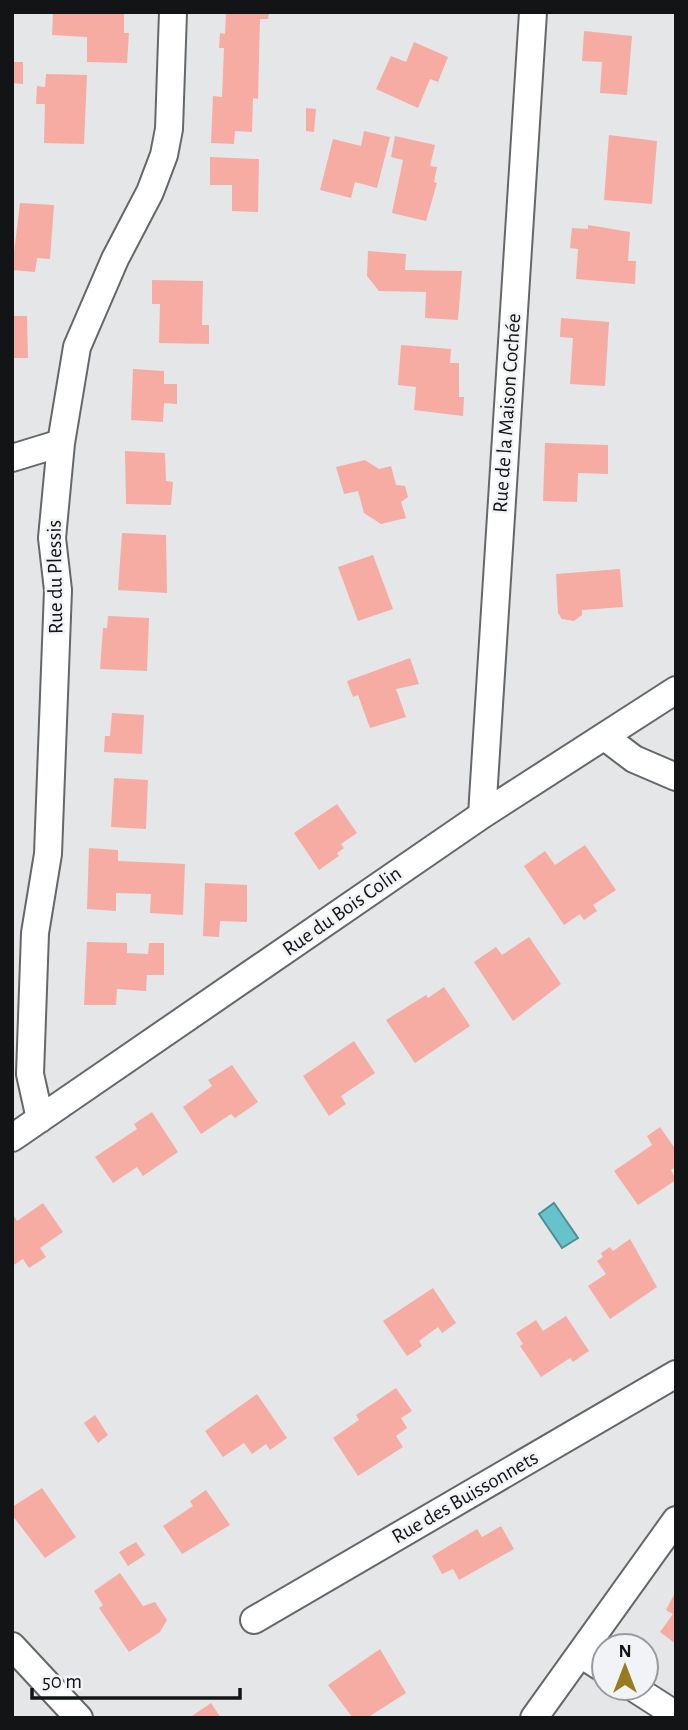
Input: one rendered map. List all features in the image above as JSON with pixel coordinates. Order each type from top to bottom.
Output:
[{"type":"street","name":"Rue du Plessis","points":[[40,1119],[30,1074],[23,932],[48,854],[58,590],[52,538],[61,443],[77,347],[115,259],[150,192],[164,155],[169,129],[173,12]]},
{"type":"street","name":"Rue de la Maison Cochée","points":[[481,815],[533,12]]},
{"type":"street","points":[[12,458],[61,443]]},
{"type":"street","name":"Rue du Bois Colin","points":[[12,1138],[481,815],[676,690]]},
{"type":"street","points":[[605,737],[634,759],[676,777]]},
{"type":"street","name":"Rue des Buissonnets","points":[[254,1620],[676,1374]]},
{"type":"street","points":[[534,1718],[582,1655],[676,1520]]},
{"type":"street","points":[[12,1646],[79,1718]]},
{"type":"street","points":[[582,1655],[590,1660]]},
{"type":"street","points":[[656,1702],[676,1715]]},
{"type":"water","points":[[554,1203],[578,1238],[562,1248],[539,1214]]},
{"type":"building","points":[[53,12],[124,12],[124,33],[129,33],[127,63],[87,62],[87,37],[52,35]]},
{"type":"building","points":[[226,12],[269,12],[268,19],[260,19],[258,99],[253,98],[252,132],[235,131],[234,144],[211,143],[213,96],[222,97],[224,48],[219,48],[220,33],[225,34]]},
{"type":"building","points":[[584,31],[632,36],[627,95],[600,93],[602,62],[582,61]]},
{"type":"building","points":[[414,42],[448,57],[438,82],[430,79],[418,108],[376,89],[391,56],[406,62]]},
{"type":"building","points":[[12,62],[23,62],[23,84],[12,83]]},
{"type":"building","points":[[46,74],[87,75],[84,144],[44,143],[45,104],[36,104],[37,86],[45,87]]},
{"type":"building","points":[[306,108],[316,109],[314,132],[306,131]]},
{"type":"building","points":[[364,131],[390,137],[377,188],[355,182],[351,198],[320,190],[333,139],[361,146]]},
{"type":"building","points":[[609,135],[657,141],[652,204],[604,200]]},
{"type":"building","points":[[395,136],[435,145],[430,166],[437,167],[434,182],[437,183],[426,221],[392,213],[403,160],[391,157]]},
{"type":"building","points":[[210,157],[259,159],[258,212],[232,211],[232,185],[210,185]]},
{"type":"building","points":[[20,203],[54,205],[50,259],[37,258],[35,272],[12,270]]},
{"type":"building","points":[[588,225],[630,232],[628,261],[636,261],[635,284],[576,279],[578,249],[570,248],[572,228],[588,229]]},
{"type":"building","points":[[368,251],[406,254],[405,270],[462,271],[458,320],[425,318],[426,292],[379,291],[367,276]]},
{"type":"building","points":[[152,280],[203,281],[202,325],[209,325],[209,344],[159,343],[160,304],[152,304]]},
{"type":"building","points":[[12,316],[27,316],[28,358],[12,358]]},
{"type":"building","points":[[561,318],[609,322],[605,386],[570,384],[573,338],[560,337]]},
{"type":"building","points":[[401,345],[451,349],[450,363],[459,363],[459,397],[464,397],[463,416],[414,410],[416,387],[398,385]]},
{"type":"building","points":[[133,369],[164,371],[164,384],[177,384],[177,404],[164,403],[163,422],[131,420]]},
{"type":"building","points":[[545,443],[608,445],[608,474],[578,473],[577,502],[543,501]]},
{"type":"building","points":[[125,451],[165,453],[166,481],[173,482],[171,505],[126,504]]},
{"type":"building","points":[[365,460],[379,469],[391,466],[396,485],[405,486],[408,497],[401,502],[406,518],[381,524],[364,513],[358,491],[344,494],[336,467]]},
{"type":"building","points":[[122,533],[166,535],[167,593],[118,590]]},
{"type":"building","points":[[373,555],[393,609],[358,621],[338,567]]},
{"type":"building","points":[[620,569],[623,607],[582,610],[582,615],[574,621],[562,619],[558,613],[556,574]]},
{"type":"building","points":[[108,616],[149,618],[147,671],[100,669],[103,628],[107,628]]},
{"type":"building","points":[[410,658],[419,684],[396,689],[406,717],[370,728],[358,695],[353,697],[347,681]]},
{"type":"building","points":[[112,713],[144,715],[142,754],[104,752],[105,736],[110,736]]},
{"type":"building","points":[[114,778],[148,780],[146,829],[111,827]]},
{"type":"building","points":[[337,804],[357,833],[341,844],[344,848],[337,853],[339,856],[319,870],[294,833]]},
{"type":"building","points":[[585,845],[616,890],[593,905],[597,911],[584,920],[580,914],[564,925],[524,866],[545,851],[555,865]]},
{"type":"building","points":[[89,848],[118,850],[118,861],[185,864],[183,915],[150,913],[151,894],[116,893],[116,911],[87,909]]},
{"type":"building","points":[[205,883],[247,885],[247,922],[220,921],[219,937],[203,936]]},
{"type":"building","points":[[529,937],[561,984],[513,1021],[474,962],[496,947],[502,955]]},
{"type":"building","points":[[87,942],[127,943],[127,953],[148,954],[149,943],[164,943],[164,975],[147,975],[146,991],[117,989],[116,1005],[84,1005]]},
{"type":"building","points":[[444,987],[470,1026],[415,1063],[386,1020]]},
{"type":"building","points":[[354,1041],[375,1073],[341,1096],[346,1104],[329,1116],[303,1076]]},
{"type":"building","points":[[232,1065],[258,1102],[235,1118],[231,1114],[201,1134],[183,1107],[212,1086],[208,1080]]},
{"type":"building","points":[[152,1112],[178,1152],[143,1176],[137,1167],[113,1183],[95,1157],[137,1129],[134,1124]]},
{"type":"building","points":[[660,1127],[676,1150],[676,1167],[671,1170],[676,1180],[638,1205],[614,1171],[652,1145],[647,1136]]},
{"type":"building","points":[[43,1203],[63,1232],[40,1248],[46,1257],[29,1268],[23,1259],[12,1266],[12,1213],[17,1221]]},
{"type":"building","points":[[630,1239],[657,1287],[610,1319],[588,1286],[606,1274],[597,1261],[603,1257],[601,1253],[610,1247],[613,1251]]},
{"type":"building","points":[[433,1288],[456,1323],[442,1333],[438,1327],[419,1341],[422,1346],[407,1356],[383,1321]]},
{"type":"building","points":[[566,1316],[589,1351],[573,1362],[570,1358],[541,1377],[520,1346],[523,1344],[516,1333],[536,1320],[543,1331]]},
{"type":"building","points":[[396,1388],[412,1411],[401,1418],[407,1428],[396,1436],[403,1447],[358,1476],[333,1438],[359,1420],[356,1415]]},
{"type":"building","points":[[257,1394],[287,1438],[270,1450],[266,1444],[252,1454],[244,1443],[223,1457],[205,1431]]},
{"type":"building","points":[[95,1415],[108,1435],[98,1443],[84,1423]]},
{"type":"building","points":[[42,1488],[76,1537],[45,1558],[12,1515],[12,1507]]},
{"type":"building","points":[[206,1490],[230,1525],[182,1554],[163,1526],[193,1506],[190,1501]]},
{"type":"building","points":[[501,1526],[514,1549],[459,1580],[453,1569],[442,1574],[432,1556],[477,1529],[482,1537]]},
{"type":"building","points":[[136,1542],[145,1555],[128,1566],[119,1552]]},
{"type":"building","points":[[120,1573],[143,1606],[155,1602],[167,1620],[160,1632],[129,1652],[99,1608],[103,1605],[94,1591]]},
{"type":"building","points":[[676,1591],[676,1644],[660,1632],[673,1614],[666,1610]]},
{"type":"building","points":[[380,1649],[406,1693],[367,1718],[353,1718],[328,1685]]},
{"type":"building","points":[[211,1703],[221,1718],[189,1718]]}]
